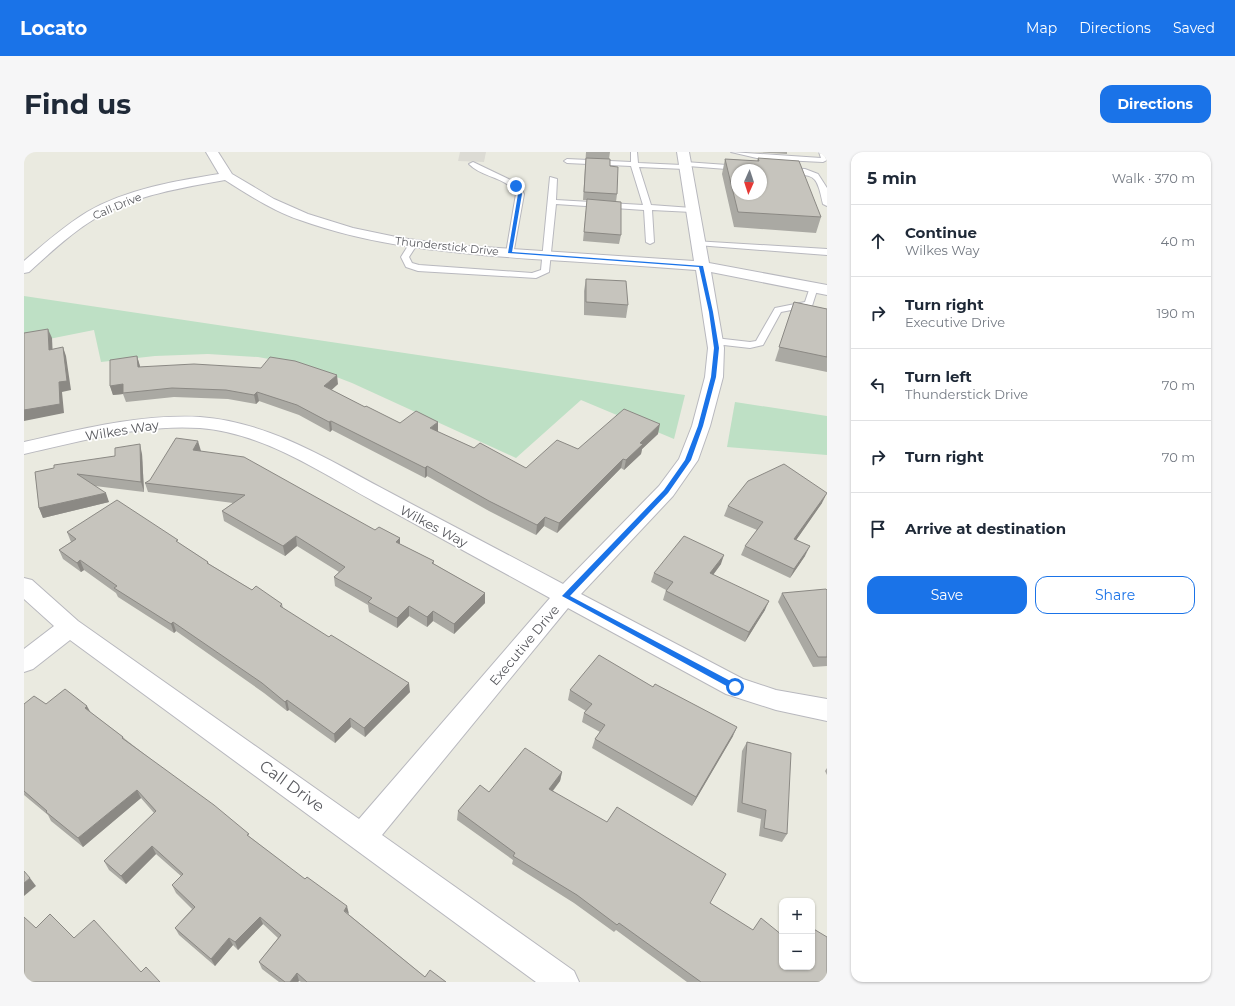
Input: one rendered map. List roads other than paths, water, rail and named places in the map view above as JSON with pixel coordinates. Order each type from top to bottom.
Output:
[{"type":"street","name":"Thunderstick Drive","points":[[212,152],[227,176],[269,202],[303,217],[350,232],[414,243],[510,253],[701,266],[820,289]]},
{"type":"street","name":"Executive Drive","points":[[362,838],[565,596],[666,491],[688,460],[701,426],[714,377],[715,341],[684,161]]},
{"type":"street","name":"Call Drive","points":[[24,269],[68,232],[101,210],[158,190],[227,176]]},
{"type":"street","name":"Wilkes Way","points":[[24,448],[114,429],[153,423],[192,423],[226,426],[261,435],[302,454],[735,687],[776,700],[827,710]]},
{"type":"street","name":"Call Drive","points":[[24,586],[70,627],[563,982]]},
{"type":"street","points":[[24,662],[70,627]]},
{"type":"lane","points":[[634,152],[635,164],[648,208],[650,242]]},
{"type":"lane","points":[[734,152],[761,157],[823,160],[825,158],[822,152]]},
{"type":"lane","points":[[567,161],[635,164],[684,161],[731,166]]},
{"type":"lane","points":[[473,164],[478,168],[516,186],[520,194],[510,253]]},
{"type":"lane","points":[[780,170],[810,172],[819,177],[827,204]]},
{"type":"lane","points":[[414,243],[405,257],[409,265],[418,268],[533,276],[545,272],[548,256],[553,179]]},
{"type":"lane","points":[[552,202],[692,210]]},
{"type":"lane","points":[[697,243],[827,252]]},
{"type":"lane","points":[[715,341],[750,345],[760,343],[778,310],[809,304],[820,289]]}]
